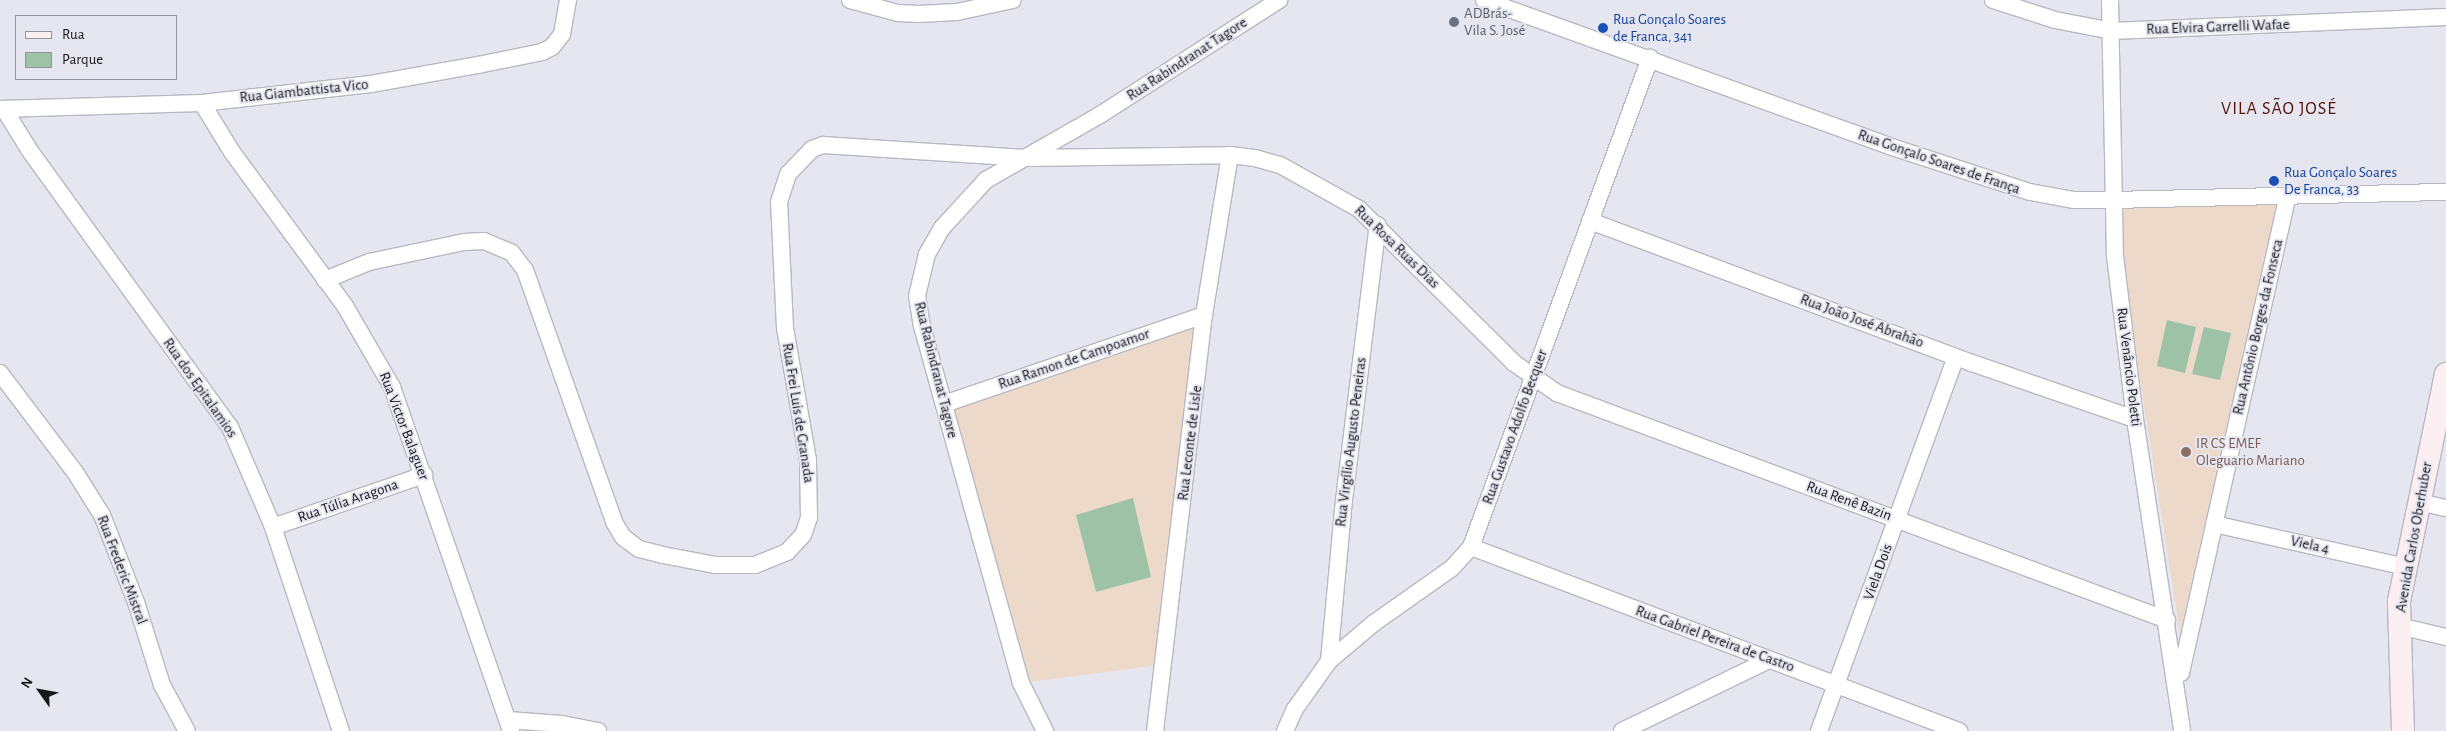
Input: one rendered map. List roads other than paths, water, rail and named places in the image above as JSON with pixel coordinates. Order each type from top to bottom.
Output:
[{"type":"street","name":"Rua Giambattista Vico","points":[[2,109],[202,103],[371,84],[542,52],[559,40],[568,0]]},
{"type":"street","points":[[850,0],[898,13],[919,14],[958,12],[1013,0]]},
{"type":"street","name":"Rua Rabindranat Tagore","points":[[1045,731],[1021,682],[918,309],[918,284],[927,254],[942,228],[986,180],[1100,115],[1279,0]]},
{"type":"street","name":"Rua Gonçalo Soares de França","points":[[1484,0],[1990,181],[2074,200],[2287,197],[2446,192]]},
{"type":"street","name":"Rua Elvira Garrelli Wafae","points":[[1993,0],[2055,20],[2112,31],[2446,16]]},
{"type":"street","name":"Rua Venâncio Poletti","points":[[2110,0],[2115,256],[2135,419],[2178,692],[2182,731]]},
{"type":"street","name":"Rua Gustavo Adolfo Becquer","points":[[1285,731],[1295,709],[1329,661],[1374,623],[1452,568],[1471,547],[1650,58]]},
{"type":"street","name":"Rua Victor Balaguer","points":[[202,103],[232,152],[350,314],[392,387],[424,474],[509,726]]},
{"type":"street","name":"Rua dos Epitalamios","points":[[2,109],[230,427],[273,527],[341,731]]},
{"type":"street","name":"Rua Frei Luis de Granada","points":[[324,280],[369,262],[464,242],[484,241],[512,253],[525,270],[614,522],[623,538],[639,549],[663,555],[716,565],[755,566],[787,552],[803,535],[809,518],[808,460],[785,328],[780,261],[779,202],[788,174],[812,149],[823,145],[1026,158]]},
{"type":"street","name":"Rua Rosa Ruas Dias","points":[[1026,158],[1230,156],[1280,165],[1345,199],[1378,225],[1481,331],[1533,378]]},
{"type":"street","name":"Rua Leconte de Lisle","points":[[1155,731],[1204,316],[1230,156]]},
{"type":"street","name":"Rua Antônio Borges da Fonseca","points":[[2178,692],[2184,645],[2214,524],[2287,197]]},
{"type":"street","name":"Rua João José Abrahão","points":[[1590,220],[1956,357],[2135,419]]},
{"type":"street","name":"Rua Virgílio Augusto Peneiras","points":[[1329,661],[1344,500],[1378,225]]},
{"type":"street","name":"Rua Ramon de Campoamor","points":[[944,404],[1204,316]]},
{"type":"street","name":"Viela Dois","points":[[1819,731],[1956,357]]},
{"type":"street","name":"Rua Frederic Mistral","points":[[0,373],[102,515],[136,602],[162,685],[187,731]]},
{"type":"street","name":"Rua Renê Bazin","points":[[1533,378],[1557,392],[1591,406],[2167,620]]},
{"type":"street","name":"Avenida Carlos Oberhuber","points":[[2403,731],[2399,601],[2446,378]]},
{"type":"street","name":"Rua Túlia Aragona","points":[[273,527],[424,474]]},
{"type":"street","points":[[2420,502],[2446,508]]},
{"type":"street","name":"Viela 4","points":[[2214,524],[2406,566]]},
{"type":"street","name":"Rua Gabriel Pereira de Castro","points":[[1471,547],[1959,731]]},
{"type":"street","points":[[2399,626],[2446,637]]},
{"type":"street","points":[[1622,731],[1769,660]]},
{"type":"street","points":[[509,726],[562,724],[598,731]]},
{"type":"place","name":"ADBrás- Vila S. José","points":[[1454,22]]},
{"type":"place","name":"Rua Gonçalo Soares de Franca, 341","points":[[1603,28]]},
{"type":"place","name":"Rua Gonçalo Soares De Franca, 33","points":[[2274,181]]},
{"type":"place","name":"IR CS EMEF Oleguario Mariano","points":[[2186,452]]},
{"type":"district","name":"VILA SÃO JOSÉ","points":[[2279,109]]}]
